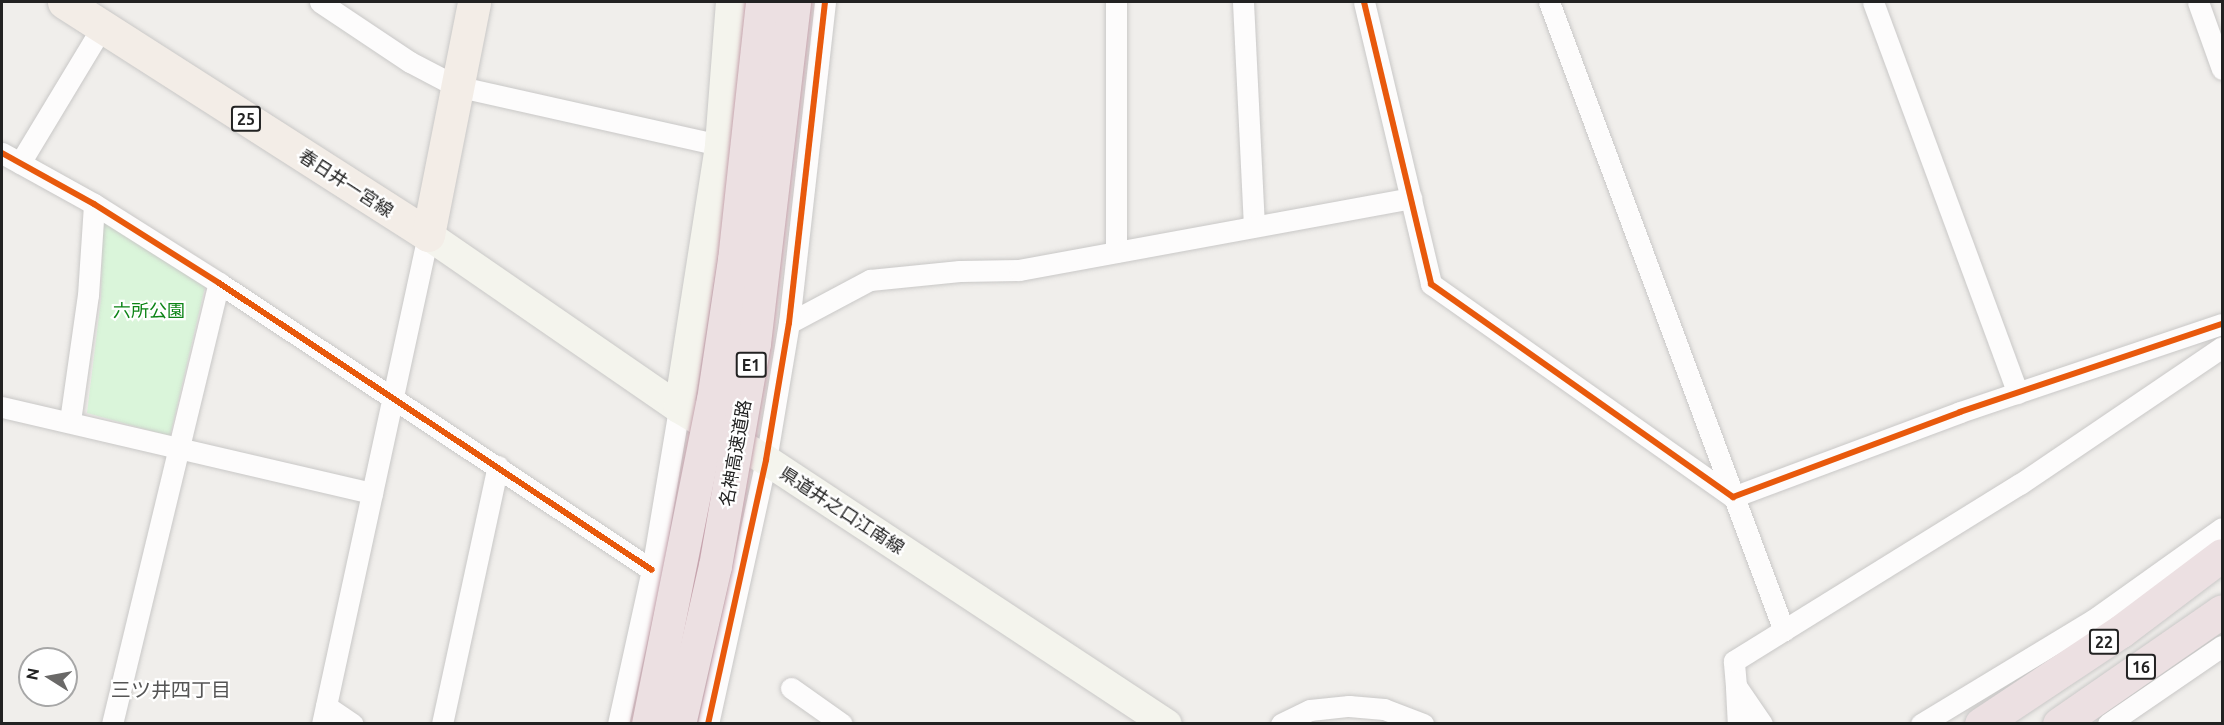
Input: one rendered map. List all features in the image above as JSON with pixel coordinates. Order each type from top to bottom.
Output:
[{"type":"highway","name":"名神高速道路","points":[[648,723],[713,400],[734,260],[762,2]]},
{"type":"highway","name":"名神高速道路","points":[[679,723],[715,566],[754,343],[794,2]]},
{"type":"highway","name":"22","points":[[1981,723],[2121,631],[2223,555]]},
{"type":"highway","name":"16","points":[[2015,723],[2223,580]]},
{"type":"highway","name":"16","points":[[2059,723],[2223,610]]},
{"type":"highway","name":"22","points":[[2067,723],[2223,618]]},
{"type":"main road","name":"春日井一宮線","points":[[64,2],[428,236]]},
{"type":"main road","points":[[428,236],[474,2]]},
{"type":"main road","points":[[680,408],[720,145],[731,2]]},
{"type":"main road","name":"県道井之口江南線","points":[[428,236],[680,408],[766,460],[1167,723]]},
{"type":"street","points":[[708,723],[766,460],[789,323],[825,2]]},
{"type":"street","points":[[1116,2],[1116,252]]},
{"type":"street","points":[[1244,2],[1254,226]]},
{"type":"street","points":[[1364,2],[1431,284],[1733,497]]},
{"type":"street","points":[[1549,2],[1784,631]]},
{"type":"street","points":[[1873,2],[2018,393]]},
{"type":"street","points":[[2198,2],[2223,69]]},
{"type":"street","points":[[328,4],[410,62],[456,86],[720,145]]},
{"type":"street","points":[[20,163],[102,27]]},
{"type":"street","points":[[2,153],[94,204],[219,283],[652,570]]},
{"type":"street","points":[[789,323],[870,280],[960,271],[1019,270],[1411,198]]},
{"type":"street","points":[[70,421],[88,295],[94,204]]},
{"type":"street","points":[[352,723],[324,715],[428,236]]},
{"type":"street","points":[[112,723],[219,283]]},
{"type":"street","points":[[1733,497],[2018,393],[2223,324]]},
{"type":"street","points":[[1740,720],[1734,661],[2020,484],[2223,347]]},
{"type":"street","points":[[2,406],[372,493]]},
{"type":"street","points":[[618,723],[652,570],[680,408]]},
{"type":"street","points":[[442,723],[498,466]]},
{"type":"street","points":[[1921,723],[2093,620],[2223,528]]},
{"type":"street","points":[[2108,723],[2223,646]]},
{"type":"street","points":[[1736,686],[1762,723]]},
{"type":"street","points":[[791,688],[842,723]]},
{"type":"street","points":[[1281,723],[1310,710],[1349,706],[1384,709],[1424,723]]},
{"type":"green space","name":"六所公園","points":[[103,219],[205,287],[170,436],[87,413],[101,299]]},
{"type":"cycle path","points":[[708,724],[766,460],[789,323],[825,2]]},
{"type":"cycle path","points":[[1364,2],[1431,284],[1733,497],[1960,412],[2222,324]]},
{"type":"cycle path","points":[[2,153],[94,204],[219,283],[652,570]]},
{"type":"district","name":"三ツ井四丁目","points":[[171,689]]}]
